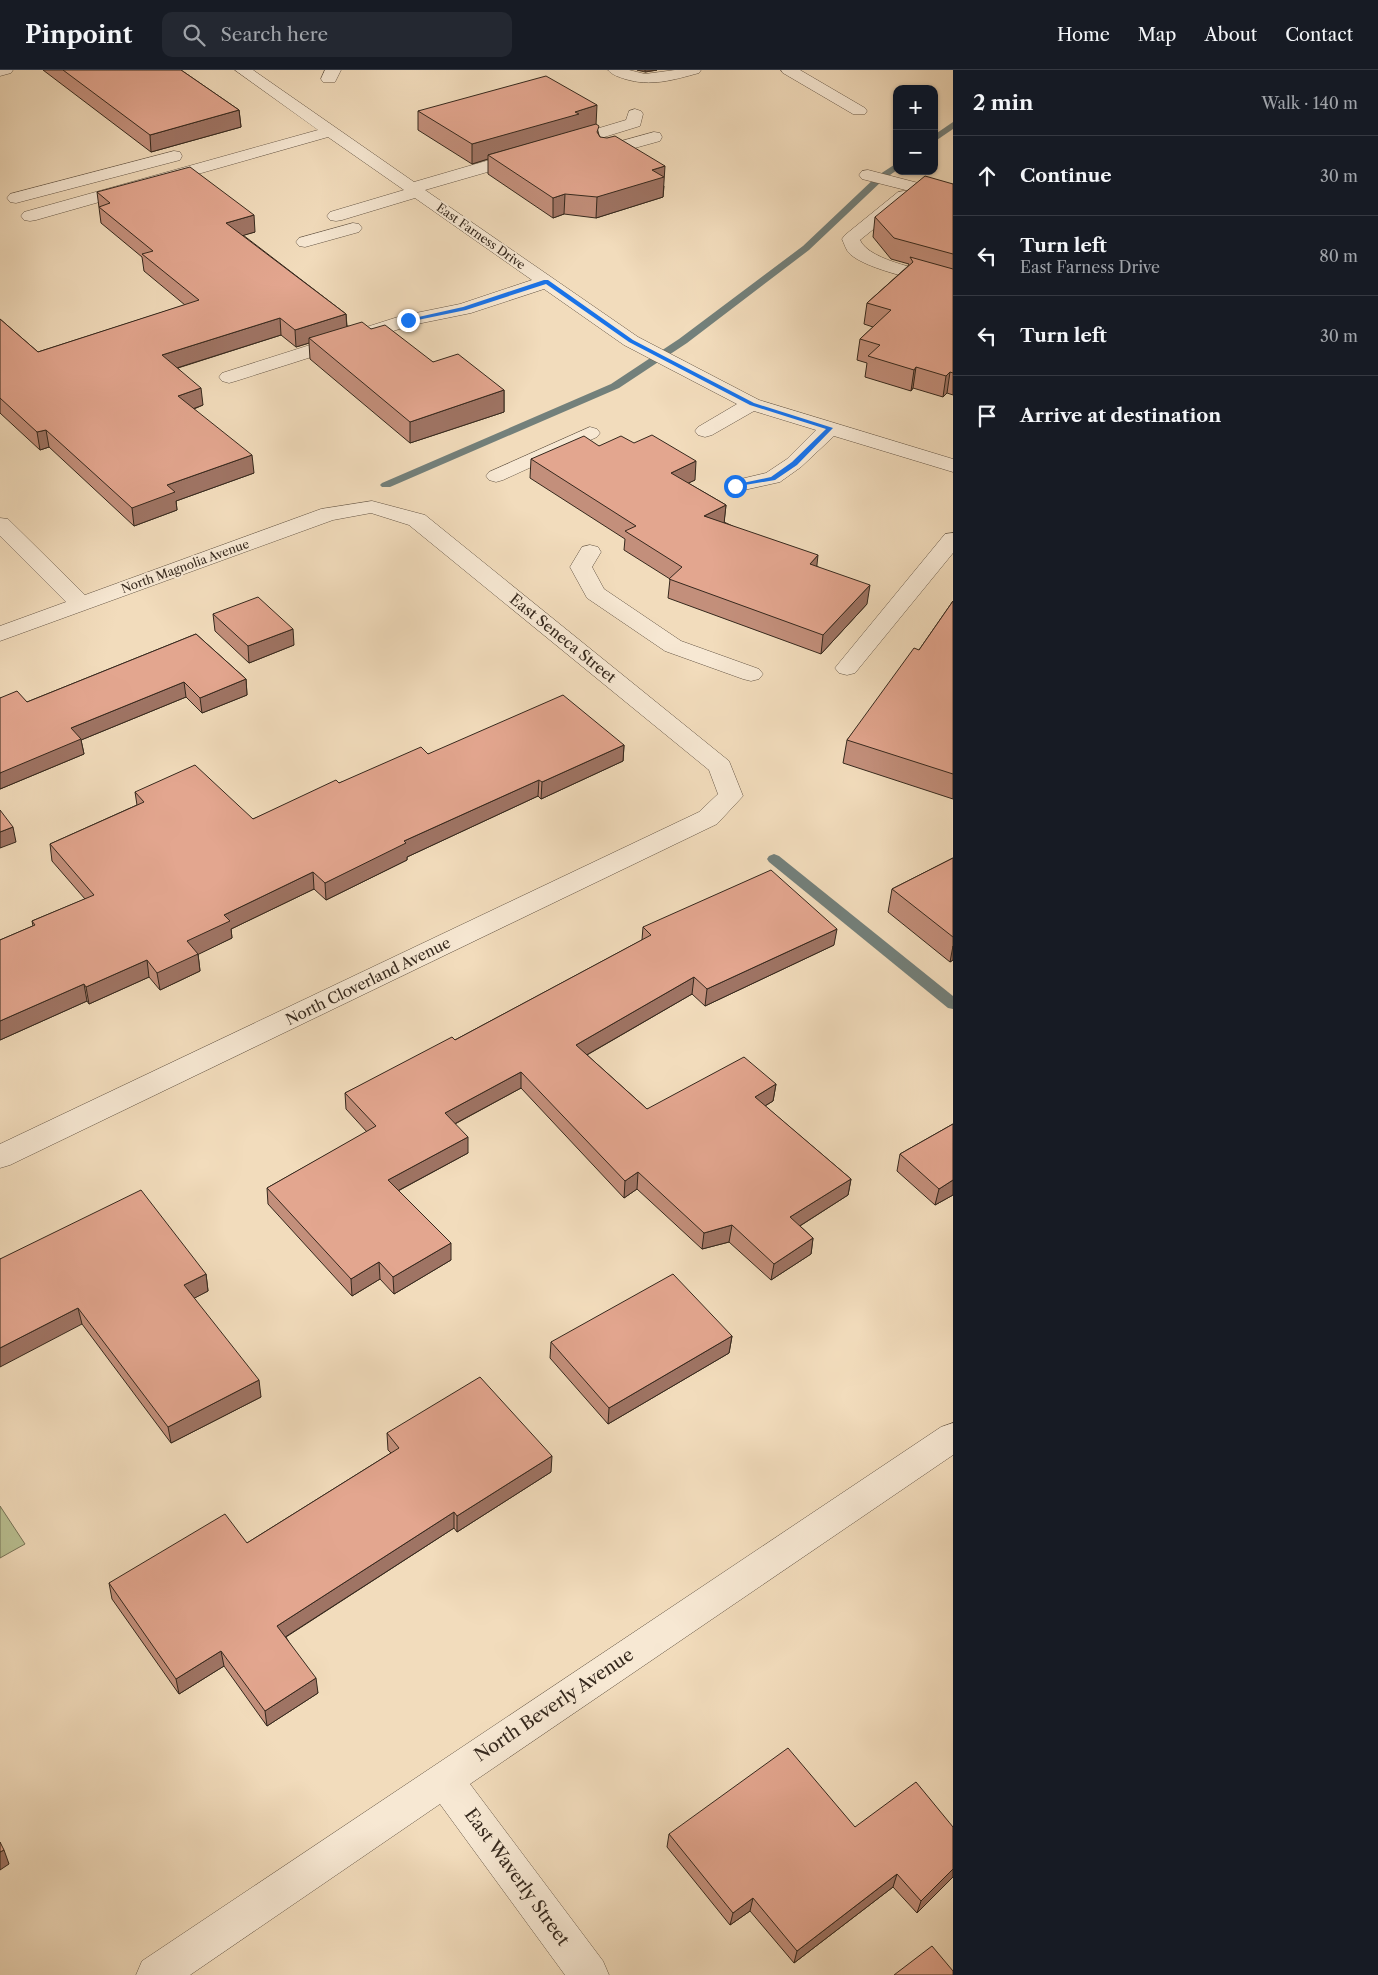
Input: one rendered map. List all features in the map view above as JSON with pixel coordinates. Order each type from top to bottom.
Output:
[{"type":"street","points":[[0,71],[5,70]]},
{"type":"street","name":"East Farness Drive","points":[[243,70],[631,341],[752,404],[953,466]]},
{"type":"street","points":[[616,70],[629,77],[647,80],[662,79],[693,70]]},
{"type":"street","points":[[789,70],[859,111]]},
{"type":"street","points":[[336,216],[421,194],[546,149],[634,123],[635,114]]},
{"type":"street","points":[[293,124],[312,118]]},
{"type":"street","points":[[30,216],[331,131]]},
{"type":"street","points":[[590,156],[654,136]]},
{"type":"street","points":[[16,198],[188,152]]},
{"type":"street","points":[[868,175],[953,197]]},
{"type":"street","points":[[915,187],[851,239],[856,250],[877,262],[953,283]]},
{"type":"street","points":[[421,194],[451,196]]},
{"type":"street","points":[[305,242],[352,228]]},
{"type":"street","points":[[229,377],[408,320],[464,309],[546,282]]},
{"type":"street","points":[[705,431],[752,404]]},
{"type":"street","points":[[745,484],[773,478],[794,463],[830,428]]},
{"type":"street","points":[[496,476],[590,433]]},
{"type":"street","name":"North Magnolia Avenue","points":[[0,634],[329,514],[372,507]]},
{"type":"street","name":"East Seneca Street","points":[[372,507],[418,520],[720,766],[731,796]]},
{"type":"street","points":[[0,524],[81,604]]},
{"type":"street","points":[[847,668],[950,542]]},
{"type":"street","points":[[590,552],[581,567],[595,593],[672,646],[751,674]]},
{"type":"street","name":"North Cloverland Avenue","points":[[0,1157],[708,818],[731,796]]},
{"type":"street","name":"North Beverly Avenue","points":[[156,1975],[953,1437]]},
{"type":"street","name":"East Waverly Street","points":[[444,1779],[589,1975]]},
{"type":"green space","points":[[0,1506],[25,1544],[0,1558]]},
{"type":"building","points":[[63,70],[181,70],[239,110],[150,135]]},
{"type":"building","points":[[546,76],[597,105],[575,112],[579,114],[472,144],[418,111]]},
{"type":"building","points":[[596,124],[599,126],[597,132],[600,137],[615,136],[665,166],[652,170],[664,177],[597,197],[565,194],[553,198],[488,155]]},
{"type":"building","points":[[190,167],[254,215],[226,223],[346,314],[295,330],[280,318],[162,355],[201,388],[178,396],[252,455],[167,485],[175,492],[132,508],[46,430],[37,432],[0,398],[0,319],[38,352],[199,300],[142,254],[153,251],[99,207],[110,203],[97,192]]},
{"type":"building","points":[[925,176],[953,184],[953,254],[894,238],[875,217]]},
{"type":"building","points":[[910,257],[953,269],[953,373],[950,372],[946,376],[916,367],[914,370],[868,356],[880,345],[860,339],[891,310],[867,303],[913,262]]},
{"type":"building","points":[[362,322],[371,329],[385,325],[433,362],[458,354],[504,390],[410,422],[309,338]]},
{"type":"building","points":[[652,435],[696,461],[671,473],[726,505],[704,516],[818,555],[810,564],[870,585],[823,635],[669,579],[682,567],[625,531],[636,526],[531,459],[584,436],[599,446],[621,436],[634,443]]},
{"type":"building","points":[[258,597],[293,629],[248,646],[213,614]]},
{"type":"building","points":[[953,601],[953,774],[847,740],[914,648],[919,650]]},
{"type":"building","points":[[196,634],[246,679],[200,698],[184,682],[71,728],[81,739],[0,773],[0,698],[17,691],[27,702]]},
{"type":"building","points":[[563,695],[624,745],[542,782],[539,780],[404,841],[406,843],[325,883],[313,872],[224,915],[230,921],[187,941],[198,954],[157,973],[147,960],[86,987],[84,984],[0,1021],[0,940],[35,925],[32,921],[94,895],[50,844],[144,802],[135,792],[195,765],[253,819],[336,780],[339,783],[421,747],[428,754]]},
{"type":"building","points":[[0,810],[13,827],[0,832]]},
{"type":"building","points":[[953,858],[953,937],[892,889]]},
{"type":"building","points":[[771,870],[837,929],[707,989],[694,977],[576,1045],[647,1109],[744,1057],[776,1084],[755,1097],[851,1179],[790,1217],[813,1238],[774,1264],[732,1225],[704,1233],[638,1172],[625,1181],[521,1072],[445,1113],[468,1137],[388,1180],[451,1243],[393,1277],[379,1262],[351,1279],[267,1188],[376,1126],[345,1093],[452,1037],[455,1040],[651,935],[643,927]]},
{"type":"building","points":[[953,1124],[953,1180],[939,1189],[900,1154]]},
{"type":"building","points":[[141,1190],[206,1274],[184,1285],[259,1380],[168,1427],[78,1308],[0,1348],[0,1259]]},
{"type":"building","points":[[673,1274],[732,1336],[609,1408],[551,1342]]},
{"type":"building","points":[[480,1377],[552,1456],[457,1516],[454,1512],[277,1626],[316,1678],[265,1711],[221,1651],[176,1679],[109,1583],[225,1514],[247,1543],[399,1448],[387,1433]]},
{"type":"building","points":[[788,1748],[855,1827],[916,1782],[953,1827],[953,1869],[921,1901],[897,1874],[797,1951],[753,1898],[733,1913],[669,1834]]},
{"type":"building","points":[[0,1842],[4,1850],[0,1852]]},
{"type":"building","points":[[932,1946],[953,1971],[953,1975],[894,1975]]},
{"type":"waterway","points":[[938,136],[953,125]]},
{"type":"waterway","points":[[386,485],[615,386],[683,341],[806,248],[880,178],[893,169]]},
{"type":"waterway","points":[[774,859],[953,1004]]},
{"type":"route","points":[[408,320],[464,309],[546,282],[631,341],[752,404],[830,428],[794,463],[773,478],[735,486]]}]
